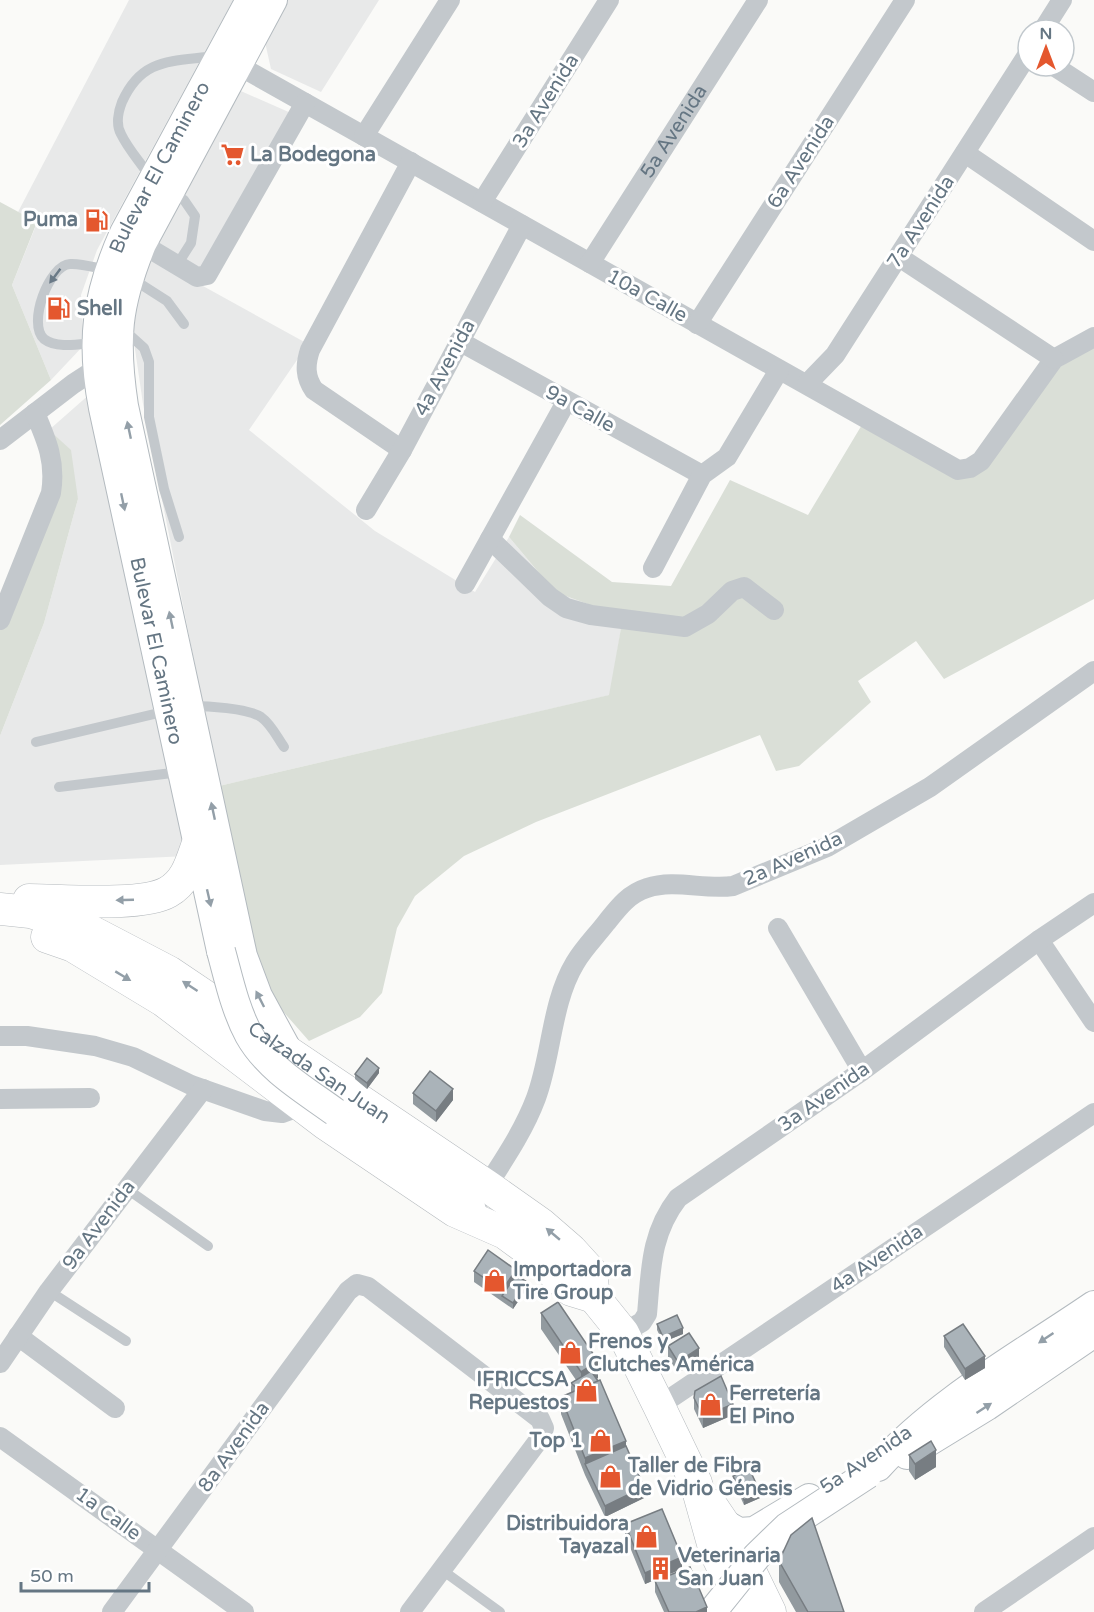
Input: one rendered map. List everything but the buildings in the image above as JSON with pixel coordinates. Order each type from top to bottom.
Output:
[{"type":"main road","name":"Bulevar El Caminero","points":[[229,60],[250,0]]},
{"type":"main road","name":"Bulevar El Caminero","points":[[273,0],[229,60],[161,186],[96,322],[103,358],[124,406],[179,708],[243,956],[258,996],[288,1051]]},
{"type":"main road","name":"Bulevar El Caminero","points":[[103,358],[117,323],[118,273],[142,244],[161,186]]},
{"type":"main road","name":"Bulevar El Caminero","points":[[179,708],[182,772],[197,846],[221,951],[238,1011],[250,1037],[286,1076],[335,1113],[464,1199],[480,1220]]},
{"type":"main road","points":[[0,900],[130,900],[156,896],[169,892],[189,872],[197,846]]},
{"type":"main road","name":"Calzada San Juan","points":[[0,909],[30,912],[81,926],[169,972],[488,1186],[541,1224],[571,1250],[591,1272],[594,1297],[623,1334],[696,1483],[724,1524],[770,1612]]},
{"type":"main road","name":"Calzada San Juan","points":[[0,924],[11,925],[72,946],[164,1001],[295,1102],[454,1211],[480,1220],[505,1233],[535,1255],[571,1290],[594,1297]]},
{"type":"main road","points":[[295,1102],[320,1074]]},
{"type":"main road","name":"5a Avenida","points":[[756,1582],[765,1558],[777,1544],[948,1418],[1094,1305]]},
{"type":"main road","name":"5a Avenida","points":[[724,1524],[739,1532],[754,1531],[1094,1334]]},
{"type":"main road","name":"5a Avenida","points":[[712,1612],[758,1556],[787,1527],[873,1471],[903,1458],[948,1418]]},
{"type":"main road","name":"Calzada San Juan","points":[[696,1483],[715,1551],[744,1612]]},
{"type":"street","points":[[364,136],[450,0]]},
{"type":"street","name":"3a Avenida","points":[[482,202],[609,0]]},
{"type":"street","name":"5a Avenida","points":[[590,263],[758,0]]},
{"type":"street","name":"6a Avenida","points":[[697,324],[904,0]]},
{"type":"street","points":[[1051,18],[1062,0]]},
{"type":"street","points":[[142,244],[197,277],[207,275],[305,110],[229,60]]},
{"type":"street","name":"7a Avenida","points":[[807,384],[835,355],[1016,73]]},
{"type":"street","points":[[1072,78],[1094,92]]},
{"type":"street","name":"10a Calle","points":[[305,110],[337,121],[957,470],[970,468],[981,461],[1054,359]]},
{"type":"street","points":[[965,153],[1094,241]]},
{"type":"street","points":[[402,450],[314,390],[306,375],[306,367],[310,350],[411,162]]},
{"type":"street","name":"4a Avenida","points":[[366,510],[402,450],[522,225]]},
{"type":"street","points":[[899,257],[1054,359],[1094,337]]},
{"type":"street","name":"9a Calle","points":[[459,341],[702,475]]},
{"type":"street","points":[[0,440],[103,358]]},
{"type":"street","points":[[653,568],[702,475],[727,457],[779,370]]},
{"type":"street","points":[[465,584],[566,402]]},
{"type":"street","points":[[0,620],[51,493],[54,474],[52,458],[35,413]]},
{"type":"street","points":[[490,539],[550,597],[566,608],[591,615],[685,627],[698,621],[732,591],[744,587],[774,610]]},
{"type":"street","name":"2a Avenida","points":[[488,1186],[514,1144],[535,1100],[548,1060],[560,1001],[575,963],[623,902],[634,894],[659,885],[717,888],[733,886],[827,847],[930,788],[1094,671]]},
{"type":"street","name":"3a Avenida","points":[[623,1334],[642,1322],[647,1314],[655,1240],[668,1211],[678,1198],[862,1071],[1039,940],[1094,903]]},
{"type":"street","points":[[778,928],[862,1071]]},
{"type":"street","points":[[1039,940],[1094,1022]]},
{"type":"street","points":[[0,1036],[27,1036],[95,1046],[133,1057],[203,1089],[272,1113],[282,1113],[295,1102]]},
{"type":"street","name":"9a Avenida","points":[[0,1364],[50,1291],[203,1089]]},
{"type":"street","points":[[0,1099],[90,1098]]},
{"type":"street","name":"4a Avenida","points":[[660,1406],[1094,1113]]},
{"type":"street","name":"8a Avenida","points":[[119,1610],[158,1550],[348,1291],[357,1284],[368,1287],[531,1412],[540,1419],[544,1428],[541,1437],[442,1570]]},
{"type":"street","points":[[18,1336],[115,1408]]},
{"type":"street","name":"1a Calle","points":[[0,1437],[244,1612]]},
{"type":"street","points":[[984,1612],[1094,1537]]},
{"type":"street","points":[[413,1611],[442,1570]]},
{"type":"lane","points":[[177,265],[190,243],[195,216],[184,200],[161,186],[121,135],[118,124],[120,107],[129,88],[141,73],[151,66],[166,62],[229,60]]},
{"type":"lane","points":[[103,358],[69,345],[44,339],[39,330],[37,318],[43,297],[52,276],[63,266],[70,264],[118,273],[167,301],[184,324]]},
{"type":"lane","points":[[117,323],[144,348],[149,362],[149,417],[164,489],[179,537]]},
{"type":"lane","points":[[36,742],[179,708],[212,707],[259,716],[269,725],[284,747]]},
{"type":"lane","points":[[59,788],[182,772]]},
{"type":"lane","points":[[127,1189],[208,1246]]},
{"type":"lane","points":[[50,1291],[126,1341]]},
{"type":"lane","points":[[442,1570],[500,1612]]},
{"type":"shaded area","points":[[129,0],[233,0],[97,250],[81,295],[84,345],[51,380],[12,285],[37,223],[18,212]]},
{"type":"shaded area","points":[[288,0],[379,0],[321,92],[271,69],[265,42]]},
{"type":"shaded area","points":[[234,88],[300,117],[203,286],[308,344],[249,430],[375,531],[475,592],[509,537],[555,592],[623,617],[610,695],[219,786],[143,404],[131,322],[140,282]]},
{"type":"shaded area","points":[[0,202],[37,222],[12,285],[51,380],[0,425]]},
{"type":"shaded area","points":[[1094,345],[1094,599],[944,679],[916,641],[858,681],[871,702],[799,766],[776,771],[760,735],[536,822],[464,856],[415,896],[397,928],[382,993],[360,1017],[309,1041],[280,1008],[259,970],[219,786],[609,695],[623,617],[555,592],[509,537],[520,515],[612,582],[671,586],[730,480],[808,515],[866,418],[972,474],[1060,367]]},
{"type":"shaded area","points":[[91,393],[187,856],[0,865],[0,736],[44,623],[78,499],[49,430]]},
{"type":"shaded area","points":[[49,430],[71,450],[78,499],[44,623],[0,736],[0,612],[50,475]]},
{"type":"place","name":"La Bodegona","points":[[232,155]]},
{"type":"place","name":"Puma","points":[[96,220]]},
{"type":"place","name":"Shell","points":[[59,309]]},
{"type":"place","name":"Importadora Tire Group","points":[[495,1281]]},
{"type":"place","name":"Frenos y Clutches América","points":[[570,1353]]},
{"type":"place","name":"IFRICCSA Repuestos","points":[[587,1391]]},
{"type":"place","name":"Ferretería El Pino","points":[[711,1405]]},
{"type":"place","name":"Top 1","points":[[601,1441]]},
{"type":"place","name":"Taller de Fibra de Vidrio Génesis","points":[[610,1477]]},
{"type":"place","name":"Distribuidora Tayazal","points":[[647,1536]]},
{"type":"place","name":"Veterinaria San Juan","points":[[660,1568]]}]
